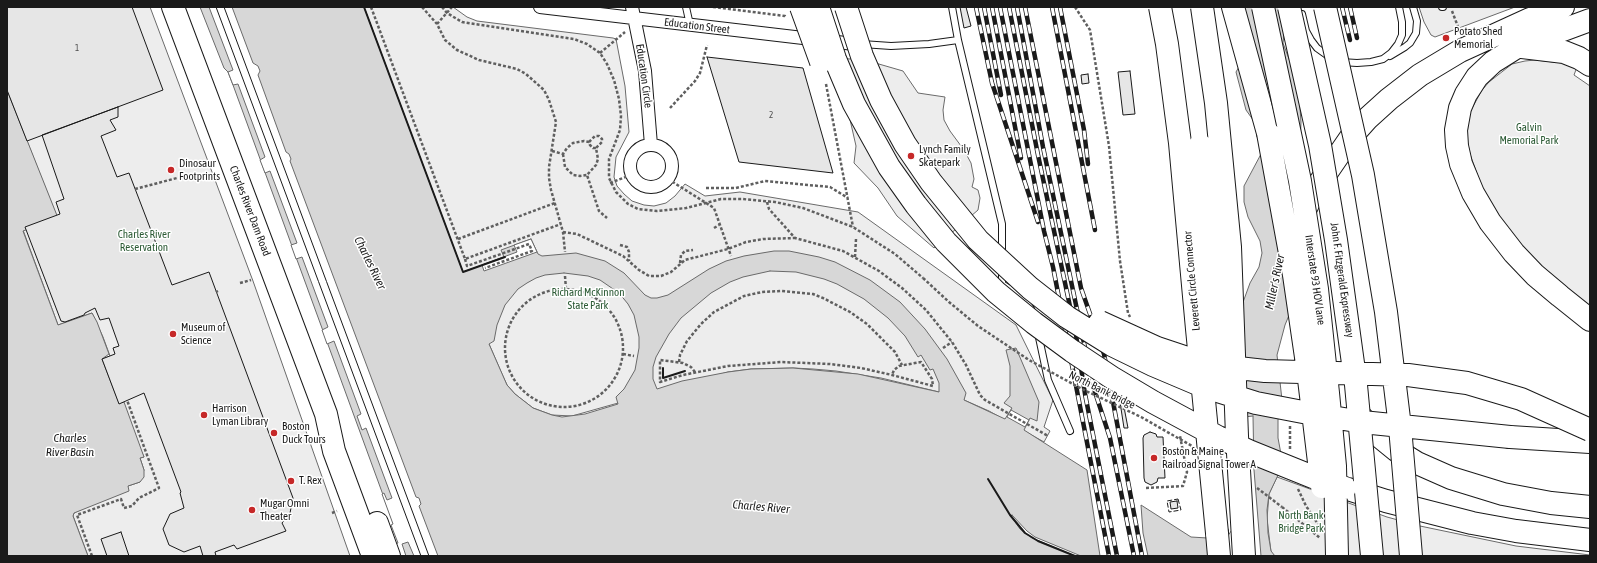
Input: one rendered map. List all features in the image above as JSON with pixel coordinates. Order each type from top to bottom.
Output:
[{"type":"highway","name":"Charles River Dam Road","points":[[173,7],[326,414],[351,455],[372,532],[373,556]]},
{"type":"highway","points":[[818,7],[835,59],[854,104],[889,167],[946,242]]},
{"type":"highway","points":[[846,7],[871,78],[905,144],[946,202],[978,240],[1030,288],[1072,320],[1133,356],[1205,387],[1256,402],[1340,419],[1390,426],[1590,442]]},
{"type":"highway","name":"Leverett Circle Connector","points":[[1160,7],[1167,44],[1180,143],[1196,328],[1219,556]]},
{"type":"highway","points":[[1180,7],[1193,88],[1200,145],[1210,262],[1220,498],[1217,533]]},
{"type":"highway","points":[[1202,7],[1216,102],[1230,247],[1237,436],[1244,556]]},
{"type":"highway","points":[[1233,7],[1268,133]]},
{"type":"highway","points":[[1244,7],[1294,275],[1311,399],[1326,548]]},
{"type":"highway","name":"Interstate 93 HOV lane","points":[[1263,7],[1296,160],[1315,275],[1326,365],[1334,453],[1337,556]]},
{"type":"highway","name":"John F. Fitzgerald Expressway","points":[[1289,7],[1320,145],[1336,240],[1356,385],[1372,556]]},
{"type":"highway","points":[[1325,7],[1364,175],[1385,305],[1399,421],[1411,556]]},
{"type":"highway","points":[[1563,7],[1543,11],[1460,51],[1420,76],[1389,99],[1368,118],[1354,133],[1314,191],[1302,215],[1296,238],[1296,274],[1298,296],[1302,314],[1315,352],[1324,371],[1352,408],[1380,437],[1408,458],[1451,478],[1496,492],[1537,500],[1590,507]]},
{"type":"highway","points":[[794,14],[813,43],[823,67],[850,120],[900,191],[979,276],[1014,307],[1072,351],[1111,377],[1153,402],[1218,437],[1286,466],[1345,488],[1386,501],[1472,523],[1516,531],[1590,540]]},
{"type":"highway","points":[[1590,20],[1517,47],[1498,58],[1488,66],[1473,83],[1462,101],[1456,130],[1457,146],[1461,164],[1478,202],[1490,222],[1505,242],[1535,275],[1590,320]]},
{"type":"highway","points":[[1517,47],[1564,52],[1579,58],[1590,65]]},
{"type":"highway","points":[[978,240],[1092,317],[1141,342],[1182,357],[1220,366],[1265,371],[1408,375],[1447,380],[1510,395],[1542,407],[1590,430]]},
{"type":"highway","name":"Charles River Dam Road","points":[[372,532],[389,556]]},
{"type":"street","name":"Education Street","points":[[540,7],[633,13],[690,26],[854,44]]},
{"type":"street","name":"Education Circle","points":[[633,13],[647,90],[651,145]]},
{"type":"street","points":[[651,145],[663,149],[671,160],[671,173],[668,179],[657,186],[648,187],[636,182],[631,175],[630,161],[633,154],[638,149],[651,145]]},
{"type":"lane","points":[[686,7],[690,26]]},
{"type":"lane","points":[[846,7],[854,44],[891,46],[929,44],[958,40]]},
{"type":"lane","points":[[952,7],[958,40],[1002,224],[1002,284],[1024,298],[1033,312],[1048,380],[1070,431]]},
{"type":"lane","points":[[1300,7],[1306,31],[1317,48],[1332,59],[1349,63],[1371,62],[1383,59],[1400,51],[1413,39],[1417,27],[1413,7]]},
{"type":"lane","points":[[1383,59],[1395,48],[1402,35],[1402,22],[1399,7]]},
{"type":"path","points":[[371,7],[468,266],[529,244],[532,251],[485,268]]},
{"type":"path","points":[[422,7],[437,24],[443,37],[457,50],[479,60],[517,69],[526,74],[544,90],[556,122],[549,178],[563,232],[565,252]]},
{"type":"path","points":[[442,7],[447,13],[457,20],[472,25],[574,39],[588,44],[600,53],[614,80],[619,99],[621,116],[620,130],[609,159],[608,175],[610,183],[631,175]]},
{"type":"path","points":[[437,24],[452,7]]},
{"type":"path","points":[[713,7],[785,16],[794,14]]},
{"type":"path","points":[[1075,7],[1090,30],[1109,146],[1120,261],[1128,313],[1131,319]]},
{"type":"path","points":[[1450,7],[1461,34]]},
{"type":"path","points":[[600,53],[623,34]]},
{"type":"path","points":[[670,108],[695,81],[700,73],[707,45]]},
{"type":"path","points":[[825,80],[853,227]]},
{"type":"path","points":[[589,142],[595,136],[599,136],[602,139],[602,142],[596,148]]},
{"type":"path","points":[[589,142],[579,141],[573,143],[563,154],[565,167],[573,175],[580,176],[587,174],[596,166],[598,159],[596,148]]},
{"type":"path","points":[[589,142],[593,148],[596,148]]},
{"type":"path","points":[[552,151],[563,154]]},
{"type":"path","points":[[587,174],[599,211],[606,218]]},
{"type":"path","points":[[135,189],[177,178]]},
{"type":"path","points":[[668,179],[714,208],[731,256]]},
{"type":"path","points":[[706,188],[736,188],[765,180],[830,187],[848,198]]},
{"type":"path","name":"North Bank Bridge","points":[[610,183],[624,201],[642,210],[678,209],[730,199],[767,202],[803,208],[853,227],[890,250],[978,326],[1029,360],[1063,380],[1141,417],[1197,449]]},
{"type":"path","points":[[767,202],[769,209],[795,238]]},
{"type":"path","points":[[458,239],[555,203]]},
{"type":"path","points":[[465,259],[561,224]]},
{"type":"path","points":[[714,228],[719,225]]},
{"type":"path","points":[[563,232],[577,234],[623,256],[639,270],[650,276],[661,276],[671,272],[680,264],[692,258],[728,249],[746,242],[763,239],[795,238],[830,247],[855,257],[880,271],[902,288],[926,310],[952,342],[966,365],[980,395],[985,400],[1048,436]]},
{"type":"path","points":[[855,257],[856,239]]},
{"type":"path","points":[[620,245],[627,247],[629,252],[629,261]]},
{"type":"path","points":[[680,264],[681,255],[685,251],[693,250]]},
{"type":"path","points":[[565,276],[566,289]]},
{"type":"path","points":[[240,284],[251,280]]},
{"type":"path","points":[[566,289],[580,291],[592,296],[604,304],[619,327],[623,354],[619,369],[612,382],[602,394],[589,402],[574,407],[559,407],[544,404],[530,397],[519,387],[510,374],[505,360],[504,344],[510,322],[524,304],[536,295],[551,290],[566,289]]},
{"type":"path","points":[[679,362],[680,355],[687,341],[701,324],[714,312],[744,296],[762,292],[782,291],[813,294],[850,312],[867,324],[895,352],[902,365]]},
{"type":"path","points":[[944,348],[952,342]]},
{"type":"path","points":[[623,354],[634,356]]},
{"type":"path","points":[[695,372],[690,367],[679,362],[660,360],[660,382],[695,372],[745,364],[781,362],[830,364],[892,375],[933,386],[932,379],[921,362],[902,365],[896,368],[892,375]]},
{"type":"path","points":[[92,556],[78,515],[121,499],[124,508],[132,506],[139,498],[159,488],[127,400]]},
{"type":"path","points":[[1146,488],[1182,486],[1187,472],[1180,434]]},
{"type":"path","points":[[1252,484],[1282,507],[1326,548]]},
{"type":"path","points":[[332,513],[337,511]]},
{"type":"shaded area","name":"Charles River Reservation","points":[[7,7],[150,7],[253,281],[350,556],[88,556],[73,516],[74,513],[128,486],[140,482],[144,470],[140,458],[144,457],[119,404],[102,359],[110,356],[92,313],[58,325],[23,230],[57,218],[9,95]]},
{"type":"shaded area","name":"Richard McKinnon State Park","points":[[364,7],[453,7],[467,17],[477,21],[616,39],[625,86],[629,132],[616,157],[614,177],[617,186],[624,194],[632,201],[644,205],[654,206],[666,203],[675,196],[685,184],[705,196],[740,192],[858,212],[1016,325],[1053,400],[1044,427],[1050,431],[1044,442],[989,411],[964,400],[939,392],[881,378],[813,369],[751,369],[728,372],[572,416],[552,415],[533,408],[515,394],[507,385],[489,344]]},
{"type":"shaded area","points":[[1419,7],[1515,7],[1435,37],[1431,35],[1424,22]]},
{"type":"shaded area","name":"Lynch Family Skatepark","points":[[836,58],[865,60],[903,71],[918,93],[945,97],[943,110],[944,120],[971,163],[974,179],[972,187],[978,190],[980,198],[978,210],[934,248],[897,216],[878,188],[854,163],[856,146]]},
{"type":"shaded area","name":"Galvin Memorial Park","points":[[1535,60],[1563,63],[1577,67],[1574,75],[1590,86],[1590,307],[1532,258],[1498,216],[1481,185],[1470,154],[1467,140],[1468,121],[1471,110],[1482,90],[1489,82],[1512,64]]},
{"type":"shaded area","name":"North Bank Bridge Park","points":[[1277,477],[1387,517],[1420,526],[1516,546],[1590,556],[1275,556],[1271,552],[1267,519],[1269,494]]},
{"type":"water","name":"Charles River","points":[[200,7],[364,7],[463,272],[504,257],[501,250],[531,239],[538,254],[542,256],[576,253],[605,261],[624,273],[645,295],[651,298],[657,298],[668,295],[709,269],[726,261],[744,256],[774,251],[789,251],[819,257],[835,262],[870,280],[900,302],[925,329],[947,359],[966,393],[964,400],[1005,419],[1012,408],[1004,403],[1010,396],[1010,366],[1006,350],[1016,348],[1039,402],[1037,421],[1030,418],[1024,430],[1087,470],[1100,556],[369,556],[401,544],[233,85],[228,72],[224,68]],"holes":[[[770,271],[796,272],[824,279],[837,284],[864,299],[888,318],[905,336],[918,357],[921,355],[930,370],[933,369],[939,383],[939,392],[858,374],[793,368],[751,369],[728,372],[682,381],[657,389],[653,379],[653,367],[656,357],[669,334],[681,318],[711,293],[730,282],[743,277]],[[564,273],[588,276],[600,280],[619,293],[628,304],[634,315],[639,337],[639,348],[635,370],[624,389],[616,397],[618,404],[585,414],[562,417],[533,408],[515,394],[507,385],[489,344],[494,341],[497,325],[505,305],[518,289],[536,278],[545,275]]]},
{"type":"water","name":"Miller's River","points":[[1237,7],[1287,7],[1283,43],[1292,67],[1299,94],[1301,122],[1294,303],[1285,325],[1277,355],[1282,400],[1278,420],[1278,438],[1281,454],[1280,471],[1269,494],[1267,510],[1268,533],[1271,551],[1275,556],[1148,556],[1143,533],[1141,505],[1191,537],[1224,539],[1232,533],[1242,305],[1250,283],[1259,267],[1262,253],[1260,241],[1248,217],[1244,202],[1244,186],[1261,154],[1256,124],[1246,110],[1236,72],[1240,65]]},
{"type":"water","name":"Charles River Basin","points":[[7,90],[58,218],[23,231],[58,325],[92,313],[109,354],[102,359],[119,403],[124,402],[144,457],[140,458],[144,470],[144,477],[140,482],[128,486],[129,491],[74,513],[73,516],[88,556],[7,556]]},
{"type":"pier","points":[[209,7],[232,7],[253,63],[258,66],[260,71],[258,75],[286,152],[289,154],[291,159],[290,161],[416,497],[419,498],[421,504],[419,506],[438,556],[414,556],[408,542],[402,544],[406,556],[367,556],[368,554],[398,543],[382,494],[384,493],[387,500],[392,498],[366,428],[362,430],[357,416],[361,414],[334,341],[327,344],[322,330],[328,327],[302,257],[296,259],[291,245],[297,243],[270,171],[265,173],[260,160],[265,157],[238,84],[233,85],[228,72],[233,70]]},
{"type":"pier","points":[[531,239],[537,252],[484,271],[482,265],[517,252],[514,245]]},
{"type":"pier","points":[[1011,410],[1029,420],[1025,427],[1007,417]]},
{"type":"pier","points":[[1253,416],[1254,470],[1261,556],[1215,556],[1233,528],[1235,418]]},
{"type":"pier","points":[[1012,515],[1035,537],[1081,556],[1075,556],[1032,538],[1020,529],[1011,516]]},
{"type":"building","points":[[7,7],[132,7],[163,90],[27,141],[7,90]]},
{"type":"building","points":[[960,7],[966,7],[971,26],[964,28]]},
{"type":"building","points":[[707,57],[803,68],[833,173],[739,162]]},
{"type":"building","points":[[1130,71],[1135,114],[1123,115],[1118,72]]},
{"type":"building","points":[[1088,74],[1089,83],[1082,84],[1081,75]]},
{"type":"building","name":"Museum of Science","points":[[118,107],[118,117],[110,120],[116,130],[101,136],[117,177],[129,173],[172,285],[209,272],[293,498],[290,513],[282,523],[286,531],[237,549],[234,545],[215,552],[216,556],[203,556],[200,546],[184,552],[169,545],[163,529],[170,514],[184,508],[181,492],[144,393],[119,404],[102,359],[115,354],[113,348],[119,346],[109,318],[100,320],[95,308],[84,315],[65,322],[61,321],[25,227],[60,214],[56,202],[64,199],[42,135]]},
{"type":"building","points":[[1120,402],[1123,402],[1128,428],[1124,428]]},
{"type":"building","name":"Boston & Maine Railroad Signal Tower A","points":[[1150,432],[1156,434],[1157,437],[1163,437],[1165,478],[1158,478],[1157,482],[1151,485],[1145,482],[1144,478],[1143,438],[1144,435]]},
{"type":"building","points":[[1177,501],[1178,508],[1171,509],[1170,502]]},
{"type":"building","points":[[121,532],[129,556],[107,556],[101,539]]},
{"type":"tram line","points":[[216,7],[421,556]]},
{"type":"tram line","points":[[224,7],[429,556]]},
{"type":"railway","points":[[976,7],[992,83],[1038,222]]},
{"type":"railway","points":[[984,7],[1001,95]]},
{"type":"railway","points":[[992,7],[1021,158]]},
{"type":"railway","points":[[1000,7],[1044,231],[1053,267],[1109,556]]},
{"type":"railway","points":[[1009,7],[1038,155],[1076,335],[1085,394],[1117,556]]},
{"type":"railway","points":[[1017,7],[1043,147],[1089,367],[1095,392],[1110,438],[1134,556]]},
{"type":"railway","points":[[1025,7],[1081,288],[1104,354],[1142,556]]},
{"type":"railway","points":[[1052,7],[1095,230]]},
{"type":"railway","points":[[1060,7],[1084,130],[1088,164]]},
{"type":"railway","points":[[1342,7],[1350,40]]},
{"type":"railway","points":[[1350,7],[1357,38]]},
{"type":"fence","points":[[1178,499],[1181,510],[1169,512],[1167,501],[1178,499]]},
{"type":"wall","points":[[364,7],[463,272],[505,257]]},
{"type":"wall","points":[[663,368],[663,378],[685,371]]},
{"type":"wall","points":[[988,479],[1010,515],[1025,533],[1038,541],[1075,556]]},
{"type":"place","name":"Potato Shed Memorial","points":[[1446,38]]},
{"type":"place","name":"Lynch Family Skatepark","points":[[911,156]]},
{"type":"place","name":"Dinosaur Footprints","points":[[171,170]]},
{"type":"place","name":"Museum of Science","points":[[173,334]]},
{"type":"place","name":"Harrison Lyman Library","points":[[204,415]]},
{"type":"place","name":"Boston Duck Tours","points":[[274,433]]},
{"type":"place","name":"Boston & Maine Railroad Signal Tower A","points":[[1154,458]]},
{"type":"place","name":"T. Rex","points":[[291,481]]},
{"type":"place","name":"Mugar Omni Theater","points":[[252,510]]}]
